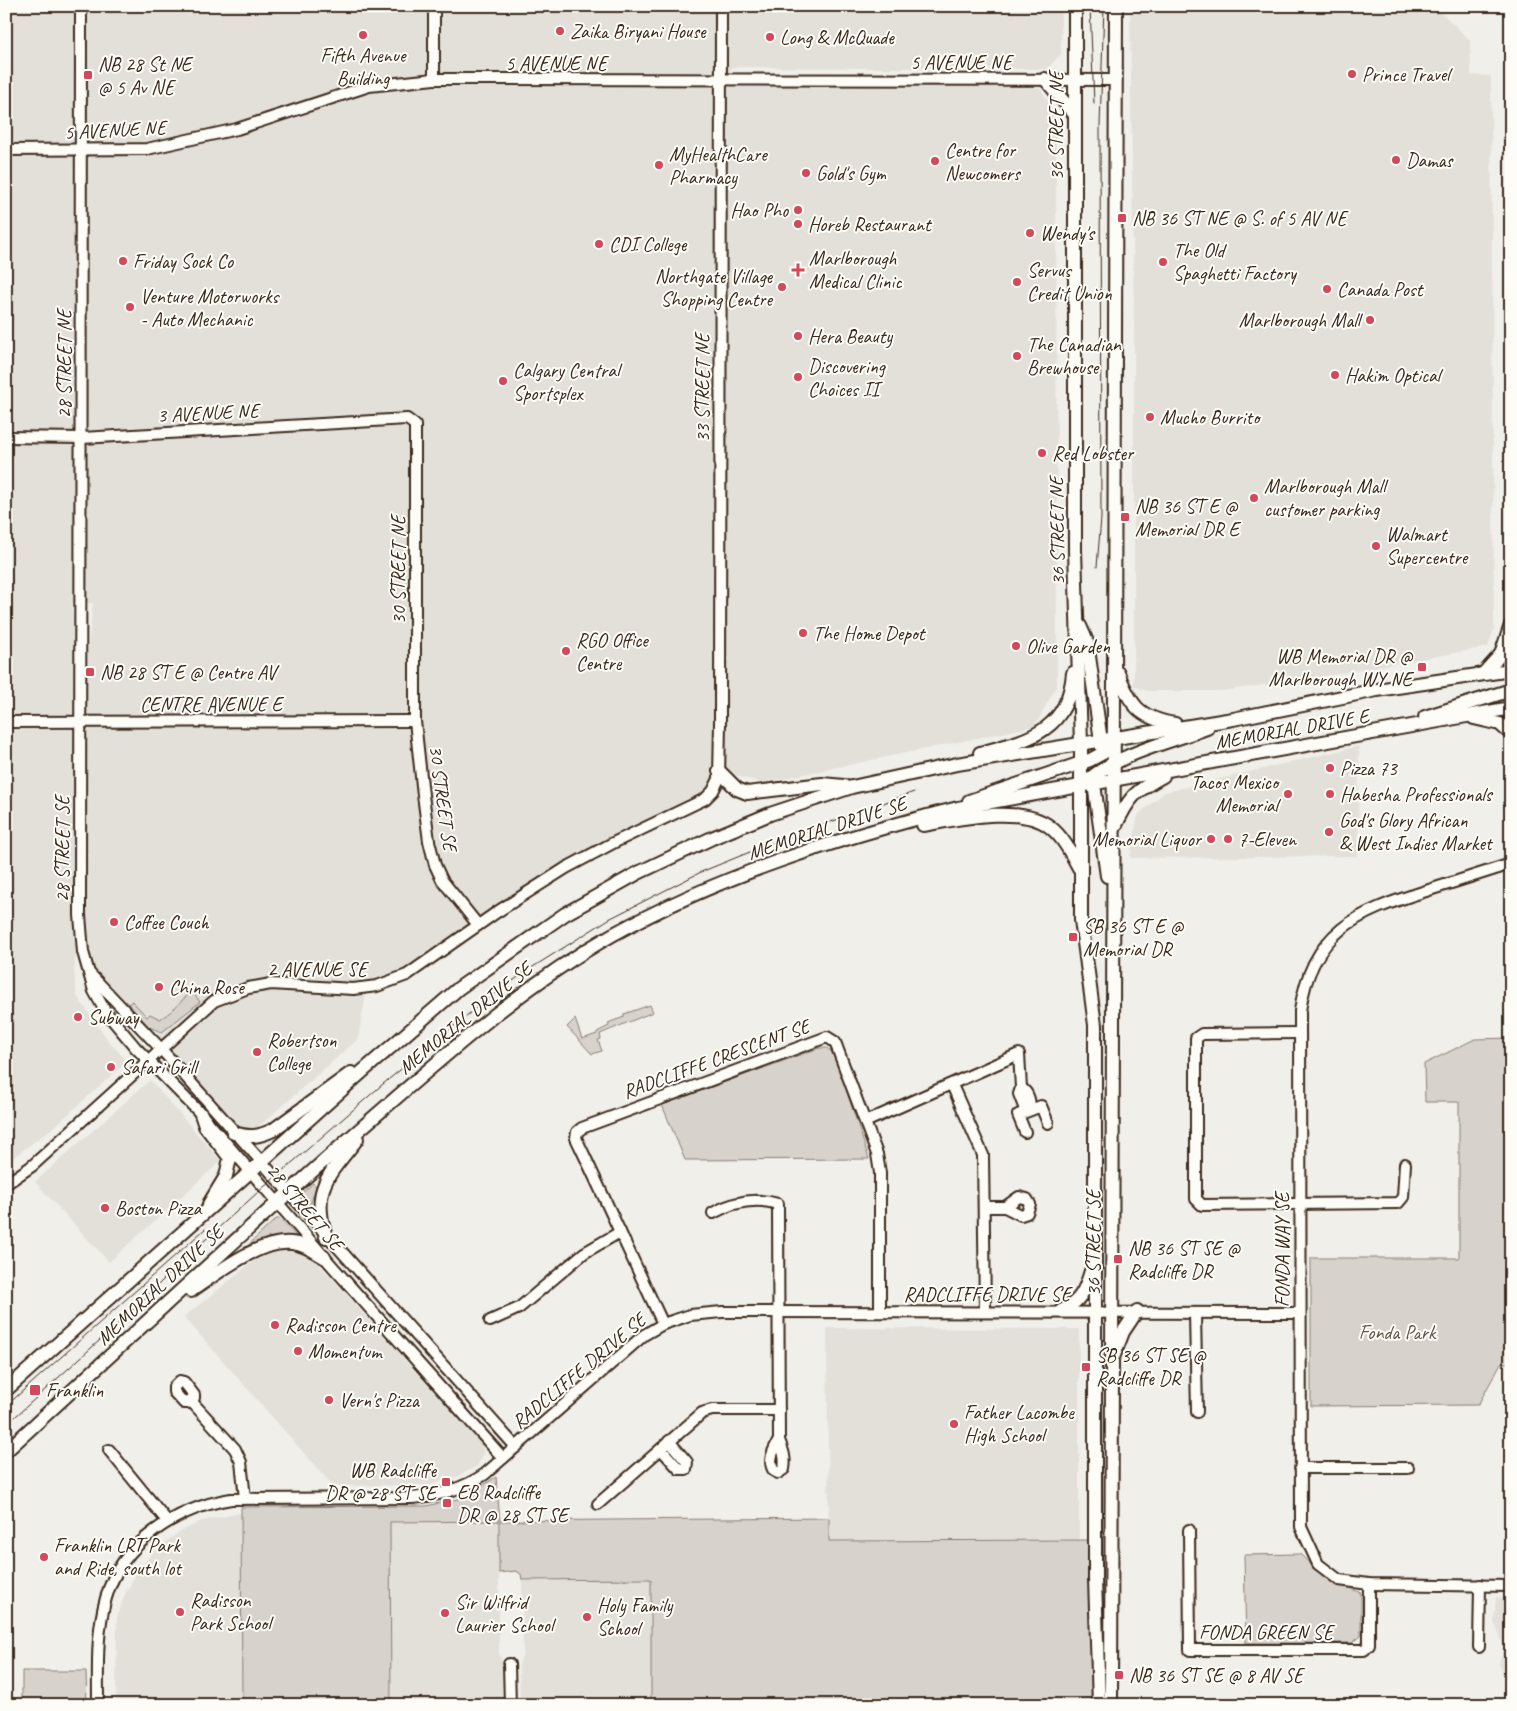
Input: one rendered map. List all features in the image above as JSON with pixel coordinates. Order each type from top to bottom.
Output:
[{"type":"main road","name":"36 STREET NE","points":[[1075,6],[1074,506],[1081,744]]},
{"type":"main road","points":[[1110,764],[1114,737],[1116,666],[1116,6]]},
{"type":"main road","points":[[1045,79],[1075,115]]},
{"type":"main road","points":[[1078,621],[1087,642],[1103,753],[1110,764],[1114,781]]},
{"type":"main road","points":[[1483,674],[1501,654],[1511,625]]},
{"type":"main road","points":[[957,764],[980,753],[1026,741],[1054,721],[1068,700],[1078,643]]},
{"type":"main road","points":[[1116,666],[1130,700],[1140,712],[1151,719],[1185,726]]},
{"type":"main road","name":"MEMORIAL DRIVE E","points":[[1081,744],[1114,737],[1233,719],[1333,698],[1511,670]]},
{"type":"main road","points":[[1372,733],[1511,690]]},
{"type":"main road","name":"MEMORIAL DRIVE E","points":[[1080,786],[1093,779],[1114,781],[1511,708]]},
{"type":"main road","points":[[1466,717],[1500,724],[1511,734]]},
{"type":"main road","points":[[1093,779],[1110,764],[1233,719]]},
{"type":"main road","points":[[958,808],[971,799],[1085,762],[1103,753],[1114,737]]},
{"type":"main road","points":[[1081,744],[1085,762],[1093,779],[1106,873],[1112,891]]},
{"type":"main road","name":"MEMORIAL DRIVE SE","points":[[6,1390],[206,1210],[459,988],[565,914],[638,873],[712,838],[778,811],[852,787],[957,764],[1081,744]]},
{"type":"main road","points":[[1080,786],[1085,762]]},
{"type":"main road","points":[[720,770],[737,789],[747,793],[822,784],[852,787]]},
{"type":"main road","points":[[1114,830],[1130,799],[1144,786],[1172,771]]},
{"type":"main road","name":"36 STREET SE","points":[[1111,1705],[1112,891],[1114,781]]},
{"type":"main road","name":"MEMORIAL DRIVE SE","points":[[6,1451],[287,1193],[473,1030],[535,983],[613,935],[696,894],[757,869],[894,824],[958,808],[1080,786]]},
{"type":"main road","name":"36 STREET SE","points":[[1080,786],[1080,870],[1084,956],[1095,1025],[1095,1579],[1099,1705]]},
{"type":"main road","points":[[894,824],[910,827],[985,816],[1014,815],[1036,819],[1049,826],[1059,836],[1067,846],[1080,870]]},
{"type":"main road","points":[[234,1133],[248,1137],[258,1136],[273,1130],[349,1073],[363,1071]]},
{"type":"main road","points":[[326,1237],[319,1212],[325,1182],[378,1113]]},
{"type":"main road","points":[[201,1114],[204,1126],[230,1158],[226,1176],[213,1194],[206,1210]]},
{"type":"main road","points":[[169,1302],[178,1299],[252,1252],[268,1245],[284,1242],[299,1244],[324,1257]]},
{"type":"main road","points":[[1061,1312],[1072,1306],[1082,1296],[1095,1257]]},
{"type":"main road","points":[[1111,1362],[1123,1332],[1137,1311]]},
{"type":"street","name":"28 STREET NE","points":[[80,721],[82,438],[81,6]]},
{"type":"street","points":[[434,6],[434,80]]},
{"type":"street","name":"33 STREET NE","points":[[720,770],[721,6]]},
{"type":"street","name":"5 AVENUE NE","points":[[6,150],[147,149],[185,143],[238,129],[369,86],[434,80],[1116,80]]},
{"type":"street","name":"3 AVENUE NE","points":[[6,438],[82,438],[407,419],[410,422]]},
{"type":"street","name":"30 STREET NE","points":[[410,422],[415,425],[415,721]]},
{"type":"street","name":"28 STREET SE","points":[[80,721],[80,934],[99,1002],[148,1061],[256,1167],[287,1193],[516,1447]]},
{"type":"street","name":"CENTRE AVENUE E","points":[[6,722],[415,721]]},
{"type":"street","name":"30 STREET SE","points":[[415,721],[428,841],[435,865],[442,880],[478,926]]},
{"type":"street","name":"2 AVENUE SE","points":[[6,1184],[32,1166],[201,1011],[228,994],[271,984],[329,989],[377,986],[415,970],[566,868],[613,842],[705,799],[716,787],[720,770]]},
{"type":"street","name":"FONDA WAY SE","points":[[1511,864],[1382,905],[1347,923],[1322,948],[1309,974],[1303,992],[1300,1033],[1301,1527],[1318,1564],[1339,1580],[1369,1584],[1511,1586]]},
{"type":"street","name":"28 STREET SE","points":[[90,974],[161,1049],[234,1133],[277,1202],[503,1458]]},
{"type":"street","points":[[1300,1033],[1202,1034],[1196,1038],[1196,1199],[1202,1205],[1398,1203],[1403,1197],[1405,1164]]},
{"type":"street","name":"RADCLIFFE CRESCENT SE","points":[[663,1324],[576,1138],[577,1132],[582,1128],[826,1037],[835,1042],[877,1154],[880,1173],[880,1311]]},
{"type":"street","points":[[865,1122],[1019,1054],[1021,1088],[1026,1091],[1031,1104],[1030,1109]]},
{"type":"street","points":[[952,1085],[983,1154],[985,1311]]},
{"type":"street","points":[[1024,1132],[1018,1115],[1030,1109],[1041,1106],[1048,1123]]},
{"type":"street","points":[[713,1213],[739,1202],[768,1201],[778,1204],[780,1311],[779,1440]]},
{"type":"street","points":[[984,1207],[1005,1207]]},
{"type":"street","points":[[490,1322],[519,1308],[584,1253],[620,1232]]},
{"type":"street","name":"RADCLIFFE DRIVE SE","points":[[98,1705],[98,1642],[106,1596],[130,1556],[151,1533],[167,1521],[202,1505],[245,1498],[412,1498],[435,1496],[474,1481],[516,1447],[644,1335],[663,1324],[690,1315],[780,1311],[1300,1313]]},
{"type":"street","points":[[1195,1314],[1197,1412]]},
{"type":"street","points":[[191,1401],[234,1449],[241,1462],[245,1498]]},
{"type":"street","points":[[598,1504],[702,1413],[712,1410],[778,1410]]},
{"type":"street","points":[[661,1449],[679,1469],[686,1469],[687,1462],[669,1441]]},
{"type":"street","points":[[110,1450],[167,1521]]},
{"type":"street","points":[[1300,1468],[1408,1468]]},
{"type":"street","name":"FONDA GREEN SE","points":[[1188,1530],[1190,1650],[1364,1650],[1369,1645],[1369,1584]]},
{"type":"street","points":[[1479,1647],[1480,1585]]},
{"type":"street","points":[[509,1664],[510,1705]]},
{"type":"shaded area","points":[[6,6],[1061,6],[1061,54],[1047,69],[733,67],[722,80],[1040,88],[1056,115],[1057,685],[1035,726],[762,783],[720,771],[713,791],[613,843],[423,966],[367,988],[358,1039],[247,1137],[234,1133],[90,974],[80,921],[74,971],[77,996],[108,1040],[124,1058],[124,1064],[54,1127],[6,1163]],"holes":[[[72,603],[93,603],[81,717],[80,717]]]},
{"type":"shaded area","points":[[1130,6],[1434,6],[1470,40],[1471,75],[1491,76],[1494,629],[1488,647],[1314,678],[1222,691],[1148,691],[1134,686],[1134,330]]},
{"type":"shaded area","points":[[1359,746],[1358,856],[1130,858],[1138,815],[1165,792]]},
{"type":"shaded area","points":[[150,1080],[221,1161],[109,1262],[35,1182]]},
{"type":"shaded area","points":[[289,1248],[310,1254],[482,1445],[484,1454],[477,1466],[457,1477],[430,1485],[333,1486],[184,1317],[260,1256]]},
{"type":"shaded area","name":"Father Lacombe High School","points":[[827,1328],[1079,1329],[1079,1540],[829,1541]]},
{"type":"shaded area","name":"Radisson Park School","points":[[241,1513],[242,1705],[116,1705],[117,1618],[125,1594],[137,1572],[153,1552],[175,1535],[201,1521]]},
{"type":"shaded area","name":"Sir Wilfrid Laurier School","points":[[499,1521],[499,1653],[502,1663],[502,1705],[391,1705],[390,1522]]},
{"type":"shaded area","name":"Holy Family School","points":[[651,1579],[651,1705],[520,1705],[519,1664],[523,1654],[522,1580]]},
{"type":"shaded area","points":[[1496,1597],[1511,1599],[1511,1691],[1499,1664],[1504,1646],[1494,1622]]},
{"type":"green space","points":[[192,991],[200,1002],[162,1032],[149,1027],[128,1004],[132,1001],[147,1017],[150,1014],[160,1019]]},
{"type":"green space","points":[[650,1005],[653,1012],[600,1034],[601,1039],[598,1040],[602,1051],[592,1054],[567,1027],[575,1019],[582,1039],[597,1034],[597,1032],[609,1026],[608,1023],[624,1017],[624,1014]]},
{"type":"green space","name":"Fonda Park","points":[[1511,1038],[1511,1363],[1501,1363],[1478,1405],[1311,1406],[1311,1258],[1459,1258],[1459,1102],[1425,1102],[1424,1064],[1475,1039]]},
{"type":"green space","points":[[819,1048],[827,1048],[835,1055],[869,1159],[685,1160],[662,1105]]},
{"type":"green space","points":[[313,1183],[316,1186],[310,1206],[299,1196]]},
{"type":"green space","points":[[276,1219],[280,1219],[297,1237],[243,1250]]},
{"type":"green space","points":[[496,1477],[500,1521],[829,1518],[829,1541],[1090,1540],[1092,1705],[651,1705],[651,1579],[522,1580],[521,1574],[516,1571],[499,1573],[499,1521],[390,1522],[391,1705],[242,1705],[241,1507],[426,1506],[463,1498]]},
{"type":"green space","points":[[1300,1554],[1325,1578],[1361,1593],[1361,1636],[1352,1643],[1246,1643],[1244,1555]]},
{"type":"green space","points":[[22,1671],[86,1671],[87,1705],[22,1705]]},
{"type":"tram line","points":[[1090,6],[1094,104]]},
{"type":"tram line","points":[[1097,567],[1101,518],[1100,126],[1104,6]]},
{"type":"tram line","points":[[6,1425],[131,1312],[184,1259],[257,1193],[383,1084],[476,1008],[525,972],[609,919],[701,872],[767,845],[914,792]]},
{"type":"tram line","points":[[6,1406],[205,1229]]},
{"type":"place","name":"Zaika Biryani House","points":[[560,31]]},
{"type":"place","name":"Fifth Avenue Building","points":[[363,35]]},
{"type":"place","name":"Long & McQuade","points":[[770,37]]},
{"type":"place","name":"Prince Travel","points":[[1352,74]]},
{"type":"place","name":"NB 28 St NE @ 5 Av NE","points":[[88,75]]},
{"type":"place","name":"Damas","points":[[1396,160]]},
{"type":"place","name":"Centre for Newcomers","points":[[935,161]]},
{"type":"place","name":"MyHealthCare Pharmacy","points":[[659,165]]},
{"type":"place","name":"Gold's Gym","points":[[806,173]]},
{"type":"place","name":"Hao Pho","points":[[798,210]]},
{"type":"place","name":"NB 36 ST NE @ S. of 5 AV NE","points":[[1122,218]]},
{"type":"place","name":"Horeb Restaurant","points":[[798,224]]},
{"type":"place","name":"Wendy's","points":[[1030,233]]},
{"type":"place","name":"CDI College","points":[[599,244]]},
{"type":"place","name":"Friday Sock Co","points":[[123,261]]},
{"type":"place","name":"The Old Spaghetti Factory","points":[[1163,262]]},
{"type":"place","name":"Marlborough Medical Clinic","points":[[798,270]]},
{"type":"place","name":"Servus Credit Union","points":[[1017,282]]},
{"type":"place","name":"Northgate Village Shopping Centre","points":[[782,287]]},
{"type":"place","name":"Canada Post","points":[[1327,289]]},
{"type":"place","name":"Venture Motorworks - Auto Mechanic","points":[[130,307]]},
{"type":"place","name":"Marlborough Mall","points":[[1370,320]]},
{"type":"place","name":"Hera Beauty","points":[[798,336]]},
{"type":"place","name":"The Canadian Brewhouse","points":[[1017,356]]},
{"type":"place","name":"Hakim Optical","points":[[1335,375]]},
{"type":"place","name":"Discovering Choices II","points":[[798,377]]},
{"type":"place","name":"Calgary Central Sportsplex","points":[[503,381]]},
{"type":"place","name":"Mucho Burrito","points":[[1150,417]]},
{"type":"place","name":"Red Lobster","points":[[1042,453]]},
{"type":"place","name":"Marlborough Mall customer parking","points":[[1254,498]]},
{"type":"place","name":"NB 36 ST E @ Memorial DR E","points":[[1125,517]]},
{"type":"place","name":"Walmart Supercentre","points":[[1376,546]]},
{"type":"place","name":"The Home Depot","points":[[803,633]]},
{"type":"place","name":"Olive Garden","points":[[1016,646]]},
{"type":"place","name":"RGO Office Centre","points":[[566,651]]},
{"type":"place","name":"WB Memorial DR @ Marlborough WY NE","points":[[1422,667]]},
{"type":"place","name":"NB 28 ST E @ Centre AV","points":[[90,672]]},
{"type":"place","name":"Pizza 73","points":[[1330,768]]},
{"type":"place","name":"Tacos Mexico Memorial","points":[[1288,794]]},
{"type":"place","name":"Habesha Professionals","points":[[1330,794]]},
{"type":"place","name":"God's Glory African & West Indies Market","points":[[1329,832]]},
{"type":"place","name":"Memorial Liquor","points":[[1211,839]]},
{"type":"place","name":"7-Eleven","points":[[1228,839]]},
{"type":"place","name":"Coffee Couch","points":[[114,922]]},
{"type":"place","name":"SB 36 ST E @ Memorial DR","points":[[1073,937]]},
{"type":"place","name":"China Rose","points":[[159,987]]},
{"type":"place","name":"Subway","points":[[78,1017]]},
{"type":"place","name":"Robertson College","points":[[257,1052]]},
{"type":"place","name":"Safari Grill","points":[[111,1067]]},
{"type":"place","name":"Boston Pizza","points":[[105,1208]]},
{"type":"place","name":"NB 36 ST SE @ Radcliffe DR","points":[[1118,1259]]},
{"type":"place","name":"Radisson Centre","points":[[275,1325]]},
{"type":"place","name":"Momentum","points":[[298,1351]]},
{"type":"place","name":"SB 36 ST SE @ Radcliffe DR","points":[[1086,1367]]},
{"type":"place","name":"Franklin","points":[[35,1390]]},
{"type":"place","name":"Vern's Pizza","points":[[329,1400]]},
{"type":"place","name":"Father Lacombe High School","points":[[954,1424]]},
{"type":"place","name":"WB Radcliffe DR @ 28 ST SE","points":[[446,1482]]},
{"type":"place","name":"EB Radcliffe DR @ 28 ST SE","points":[[447,1503]]},
{"type":"place","name":"Franklin LRT Park and Ride, south lot","points":[[44,1557]]},
{"type":"place","name":"Radisson Park School","points":[[180,1612]]},
{"type":"place","name":"Sir Wilfrid Laurier School","points":[[445,1613]]},
{"type":"place","name":"Holy Family School","points":[[587,1617]]},
{"type":"place","name":"NB 36 ST SE @ 8 AV SE","points":[[1119,1675]]}]
